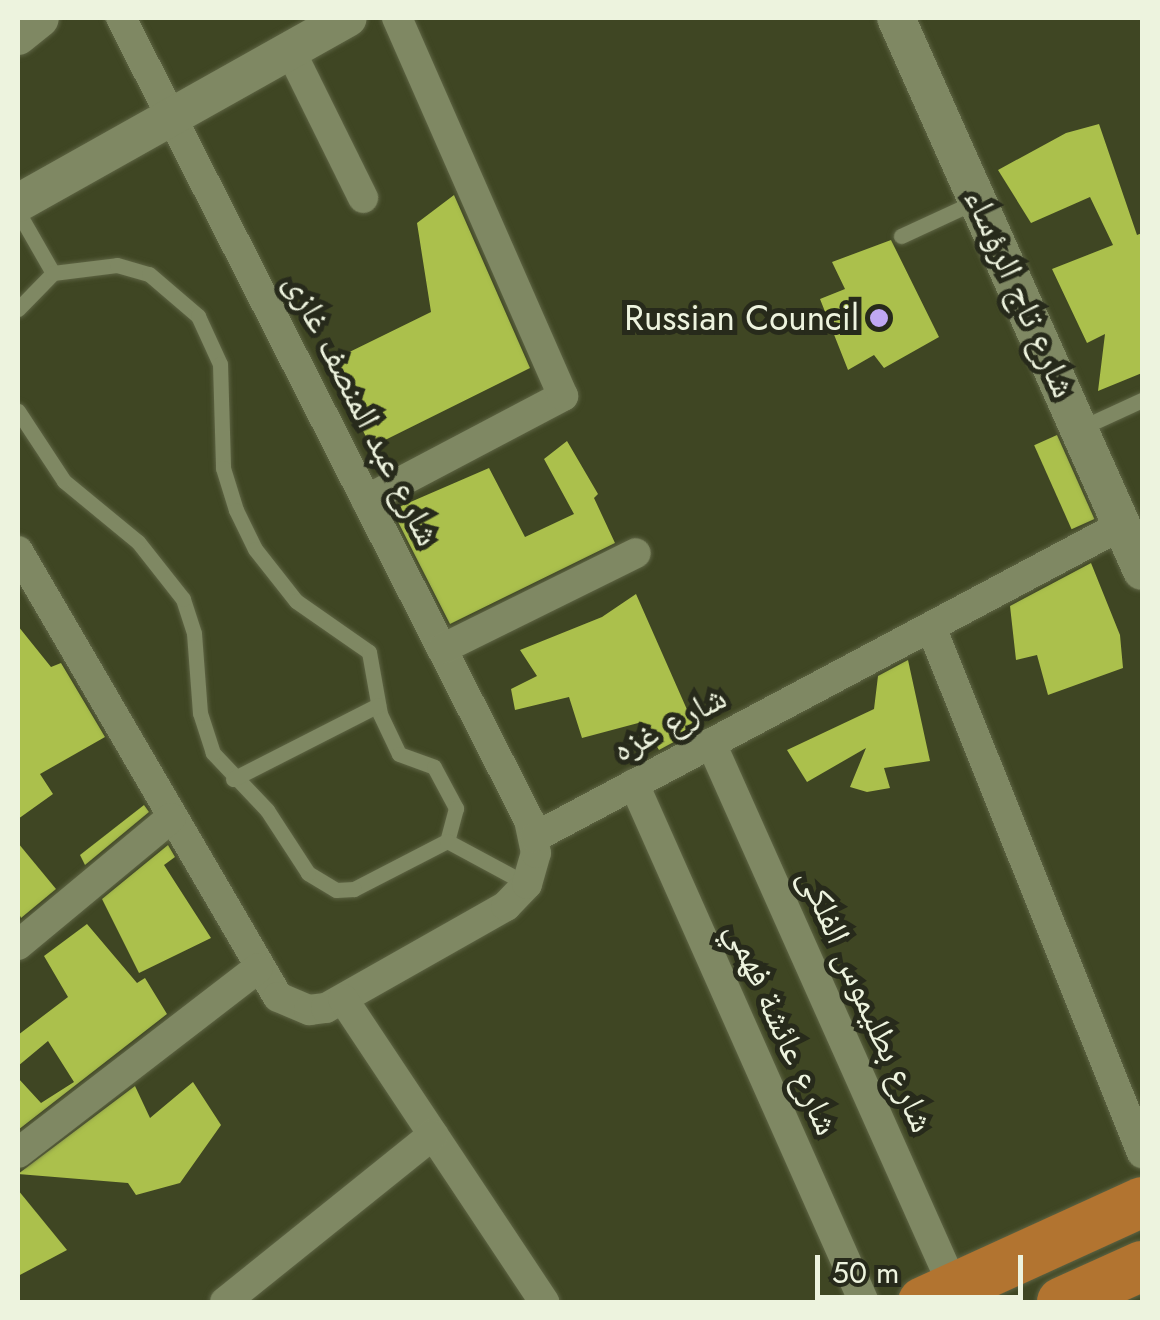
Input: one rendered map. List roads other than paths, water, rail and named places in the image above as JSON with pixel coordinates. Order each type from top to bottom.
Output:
[{"type":"highway","points":[[939,1295],[1142,1202]]},
{"type":"highway","points":[[1062,1302],[1142,1266]]},
{"type":"street","points":[[18,36],[40,18]]},
{"type":"street","name":"شارع عبد المنصف غازى","points":[[121,18],[535,836]]},
{"type":"street","points":[[18,203],[348,18]]},
{"type":"street","points":[[366,500],[563,396],[398,18]]},
{"type":"street","name":"شارع تاج الرؤساء","points":[[896,18],[981,200],[1142,571]]},
{"type":"street","points":[[290,50],[363,198]]},
{"type":"street","name":"شارع غزه","points":[[535,836],[1122,525]]},
{"type":"street","points":[[18,551],[258,968],[292,1006],[326,1008],[506,906],[527,884],[535,836]]},
{"type":"street","points":[[442,649],[636,553]]},
{"type":"street","points":[[931,627],[1142,1152]]},
{"type":"street","name":"شارع بطليموس الفلكى","points":[[711,743],[939,1295]]},
{"type":"street","name":"شارع عائشة فهمي","points":[[634,784],[864,1302]]},
{"type":"street","points":[[18,945],[171,818]]},
{"type":"street","points":[[18,1153],[258,968]]},
{"type":"street","points":[[343,999],[544,1302]]},
{"type":"street","points":[[225,1302],[433,1135]]},
{"type":"lane","points":[[900,236],[981,200]]},
{"type":"lane","points":[[18,212],[53,273]]},
{"type":"lane","points":[[18,309],[53,273],[101,265],[149,274],[198,316],[220,364],[224,468],[242,523],[296,601],[369,652],[378,705],[399,754],[440,774],[456,808],[447,841],[354,888],[336,890],[308,873],[267,810],[233,779],[206,734],[194,633],[183,599],[138,542],[64,481],[18,410]]},
{"type":"lane","points":[[1081,428],[1142,400]]},
{"type":"lane","points":[[233,779],[378,705]]},
{"type":"lane","points":[[447,841],[527,884]]},
{"type":"place","name":"Russian Council","points":[[879,318]]}]
